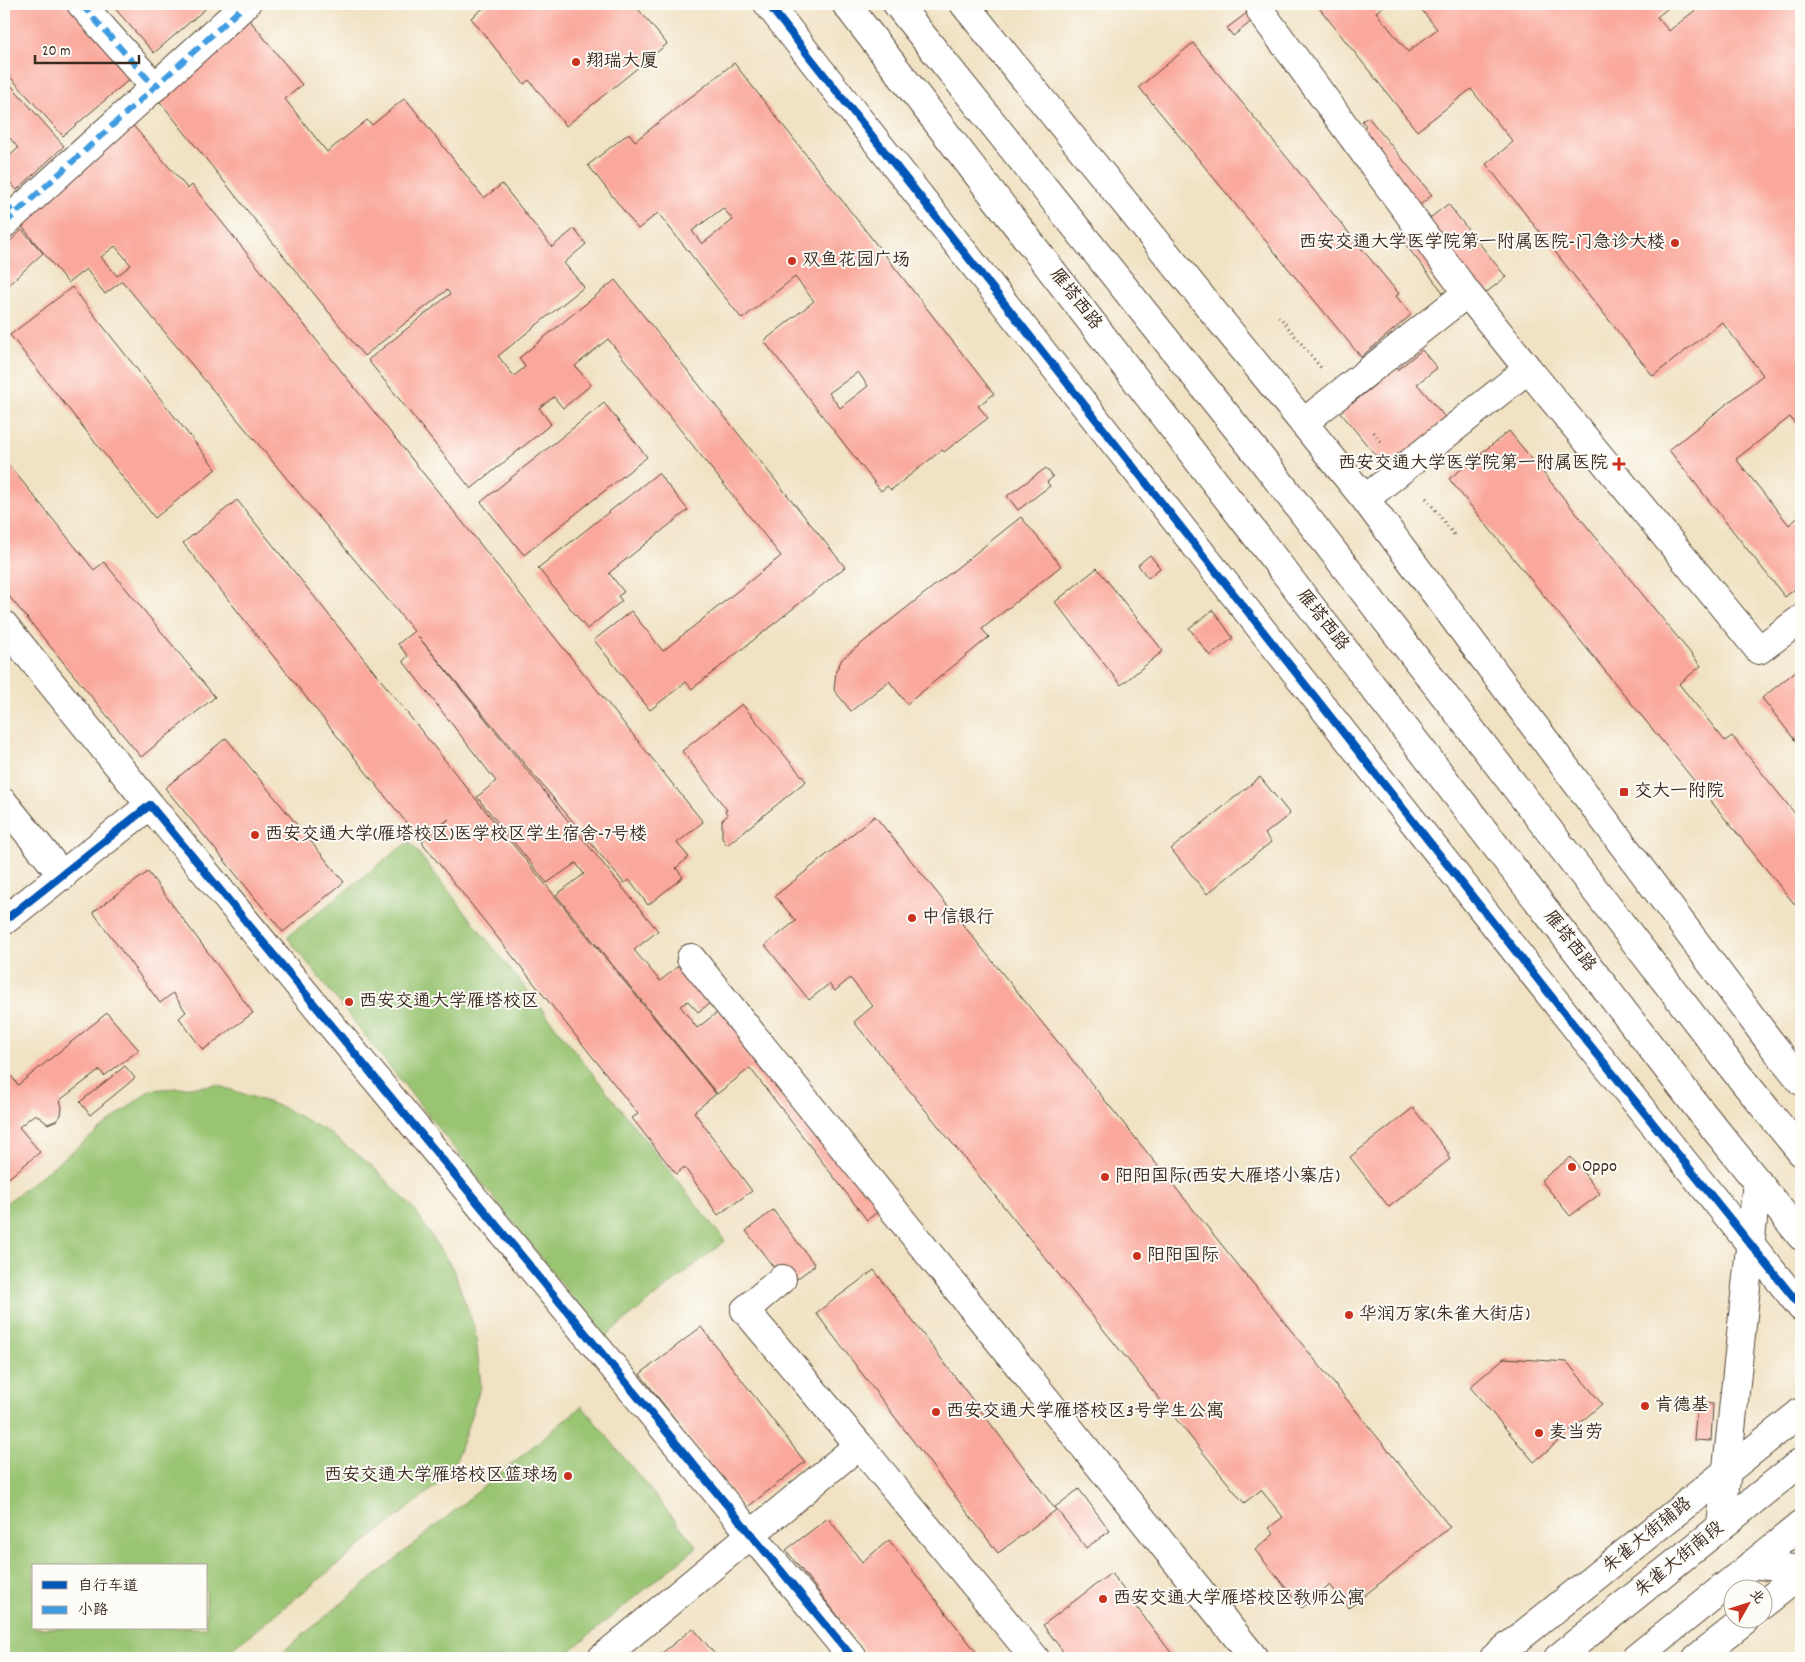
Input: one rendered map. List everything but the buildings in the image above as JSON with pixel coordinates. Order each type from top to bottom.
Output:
[{"type":"street","points":[[81,4],[155,87]]},
{"type":"street","points":[[7,213],[155,87],[246,4]]},
{"type":"street","points":[[768,4],[1582,1034],[1801,1307]]},
{"type":"street","name":"雁塔西路","points":[[846,4],[1669,1072],[1801,1236]]},
{"type":"street","points":[[897,4],[1260,457],[1735,1071],[1799,1148]]},
{"type":"street","points":[[964,4],[1366,499],[1801,1081]]},
{"type":"street","points":[[1260,4],[1261,12],[1466,293],[1759,650],[1801,619]]},
{"type":"street","points":[[1304,423],[1466,293]]},
{"type":"street","points":[[1366,499],[1528,369]]},
{"type":"street","points":[[4,625],[853,1658]]},
{"type":"street","points":[[4,803],[62,876]]},
{"type":"street","points":[[4,921],[150,805]]},
{"type":"street","points":[[691,958],[1254,1658]]},
{"type":"street","points":[[1721,1526],[1757,1181]]},
{"type":"street","points":[[782,1279],[745,1310],[1035,1658]]},
{"type":"street","name":"朱雀大街辅路","points":[[1494,1658],[1801,1412]]},
{"type":"street","points":[[602,1658],[859,1445]]},
{"type":"street","name":"朱雀大街南段","points":[[1558,1658],[1801,1462]]},
{"type":"street","points":[[1636,1658],[1801,1525]]},
{"type":"street","points":[[1752,1564],[1801,1570]]},
{"type":"street","points":[[1772,1597],[1801,1574]]},
{"type":"street","points":[[1697,1658],[1732,1630]]},
{"type":"path","points":[[1279,316],[1326,374]]},
{"type":"path","points":[[1426,498],[1455,536]]},
{"type":"green space","points":[[409,841],[725,1241],[604,1337],[287,937]]},
{"type":"green space","points":[[217,1085],[282,1107],[328,1132],[371,1165],[413,1208],[453,1269],[475,1329],[481,1386],[452,1473],[221,1658],[4,1658],[4,1205],[150,1090]]},
{"type":"green space","name":"西安交通大学雁塔校区篮球场","points":[[582,1406],[697,1547],[561,1658],[275,1658]]},
{"type":"marked path","points":[[81,4],[155,87]]},
{"type":"marked path","points":[[4,224],[246,4]]},
{"type":"marked path","points":[[4,202],[14,214]]},
{"type":"cycle path","points":[[768,4],[1581,1034],[1801,1307]]},
{"type":"cycle path","points":[[4,921],[150,805],[853,1658]]},
{"type":"place","name":"翔瑞大厦","points":[[576,62]]},
{"type":"place","name":"西安交通大学医学院第一附属医院-门急诊大楼","points":[[1675,243]]},
{"type":"place","name":"双鱼花园广场","points":[[792,261]]},
{"type":"place","name":"西安交通大学医学院第一附属医院","points":[[1619,464]]},
{"type":"place","name":"交大一附院","points":[[1624,792]]},
{"type":"place","name":"西安交通大学(雁塔校区)医学校区学生宿舍-7号楼","points":[[255,835]]},
{"type":"place","name":"中信银行","points":[[912,918]]},
{"type":"place","name":"西安交通大学雁塔校区","points":[[349,1002]]},
{"type":"place","name":"Oppo","points":[[1572,1167]]},
{"type":"place","name":"阳阳国际(西安大雁塔小寨店)","points":[[1105,1177]]},
{"type":"place","name":"阳阳国际","points":[[1137,1256]]},
{"type":"place","name":"华润万家(朱雀大街店)","points":[[1349,1315]]},
{"type":"place","name":"肯德基","points":[[1645,1406]]},
{"type":"place","name":"西安交通大学雁塔校区3号学生公寓","points":[[936,1412]]},
{"type":"place","name":"麦当劳","points":[[1539,1433]]},
{"type":"place","name":"西安交通大学雁塔校区篮球场","points":[[568,1476]]},
{"type":"place","name":"西安交通大学雁塔校区教师公寓","points":[[1103,1599]]}]
